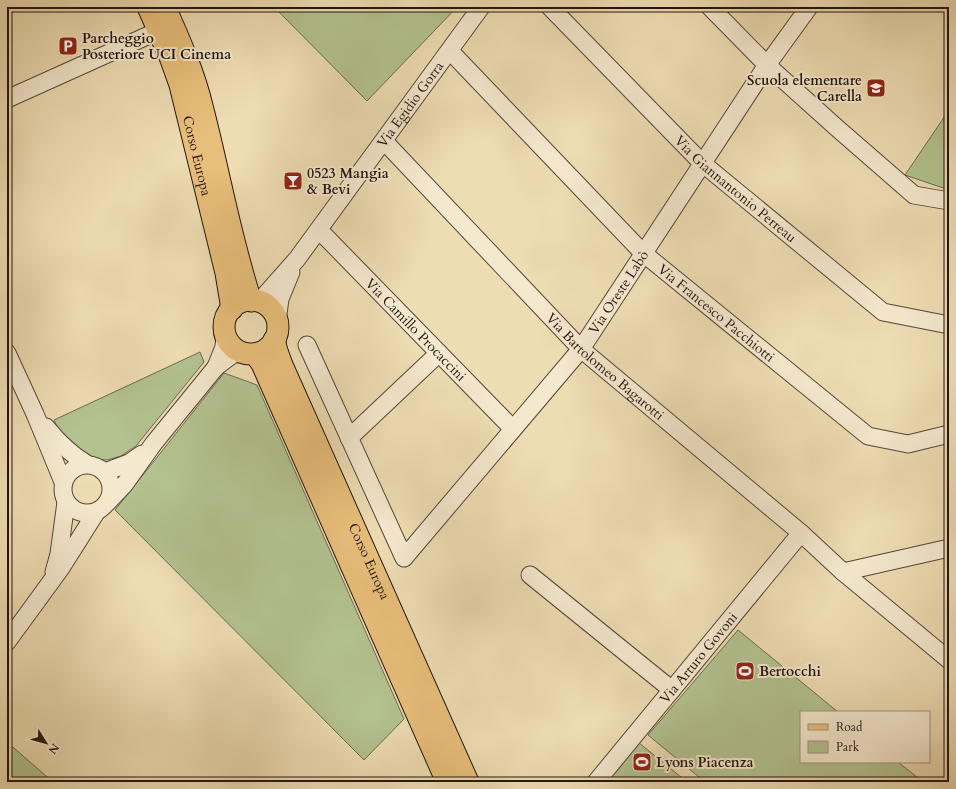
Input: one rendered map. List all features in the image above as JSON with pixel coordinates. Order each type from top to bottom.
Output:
[{"type":"main road","name":"Corso Europa","points":[[148,7],[180,85],[224,266],[232,309]]},
{"type":"main road","name":"Corso Europa","points":[[165,7],[181,44],[202,105],[240,270],[255,301],[270,309],[276,331],[277,350],[286,373],[464,773]]},
{"type":"main road","points":[[225,336],[225,321],[227,315],[232,309],[244,302],[255,301]]},
{"type":"main road","points":[[247,353],[263,351],[269,346],[276,331]]},
{"type":"main road","name":"Corso Europa","points":[[225,336],[231,345],[247,353],[262,364],[447,782]]},
{"type":"street","name":"Via Egidio Gorra","points":[[255,301],[297,259],[481,7]]},
{"type":"street","name":"Via Giannantonio Perreau","points":[[550,7],[702,163],[883,312],[944,324],[949,323]]},
{"type":"street","points":[[710,7],[767,65],[914,195],[949,201]]},
{"type":"street","name":"Via Oreste Labò","points":[[349,438],[404,558],[581,349],[767,65],[809,7]]},
{"type":"street","points":[[7,99],[158,31]]},
{"type":"street","name":"Via Francesco Pacchiotti","points":[[450,51],[643,253],[868,436],[908,444],[949,434]]},
{"type":"street","name":"Via Bartolomeo Bagarotti","points":[[384,141],[581,349],[801,533],[843,572]]},
{"type":"street","name":"Via Camillo Procaccini","points":[[319,230],[513,429]]},
{"type":"street","name":"Via Egidio Gorra","points":[[276,331],[280,300],[297,259]]},
{"type":"street","points":[[216,367],[224,346],[225,336]]},
{"type":"street","points":[[307,344],[349,438],[439,354]]},
{"type":"street","points":[[7,353],[35,414],[63,482]]},
{"type":"street","points":[[66,502],[71,507],[83,513],[102,506],[124,485],[154,443],[216,367],[232,355],[247,353]]},
{"type":"street","points":[[35,414],[61,445],[74,456],[87,464]]},
{"type":"street","points":[[105,472],[129,463],[154,443]]},
{"type":"street","points":[[7,642],[46,590],[102,506],[111,495],[109,479],[105,472],[94,465],[79,465],[72,469],[63,482],[62,489],[66,502],[58,554],[54,571],[46,590]]},
{"type":"street","name":"Via Arturo Govoni","points":[[596,782],[801,533]]},
{"type":"street","points":[[843,572],[949,548]]},
{"type":"street","points":[[843,572],[949,660]]},
{"type":"street","points":[[530,575],[672,690]]},
{"type":"street","points":[[464,773],[477,782]]},
{"type":"green space","points":[[274,7],[457,7],[367,101]]},
{"type":"green space","points":[[949,110],[949,190],[905,175]]},
{"type":"green space","points":[[200,352],[204,362],[136,446],[121,456],[107,460],[95,459],[86,456],[62,436],[54,420]]},
{"type":"green space","points":[[224,373],[257,385],[404,719],[364,760],[115,510]]},
{"type":"green space","name":"Bertocchi","points":[[738,630],[837,711],[800,711],[800,763],[899,763],[923,782],[705,782],[648,735]]},
{"type":"green space","points":[[7,742],[53,782],[7,782]]},
{"type":"green space","name":"Lyons Piacenza","points":[[638,742],[687,782],[605,782]]},
{"type":"place","name":"Parcheggio Posteriore UCI Cinema","points":[[68,46]]},
{"type":"place","name":"Scuola elementare Carella","points":[[876,88]]},
{"type":"place","name":"0523 Mangia & Bevi","points":[[293,181]]},
{"type":"place","name":"Bertocchi","points":[[745,671]]},
{"type":"place","name":"Lyons Piacenza","points":[[642,762]]}]
